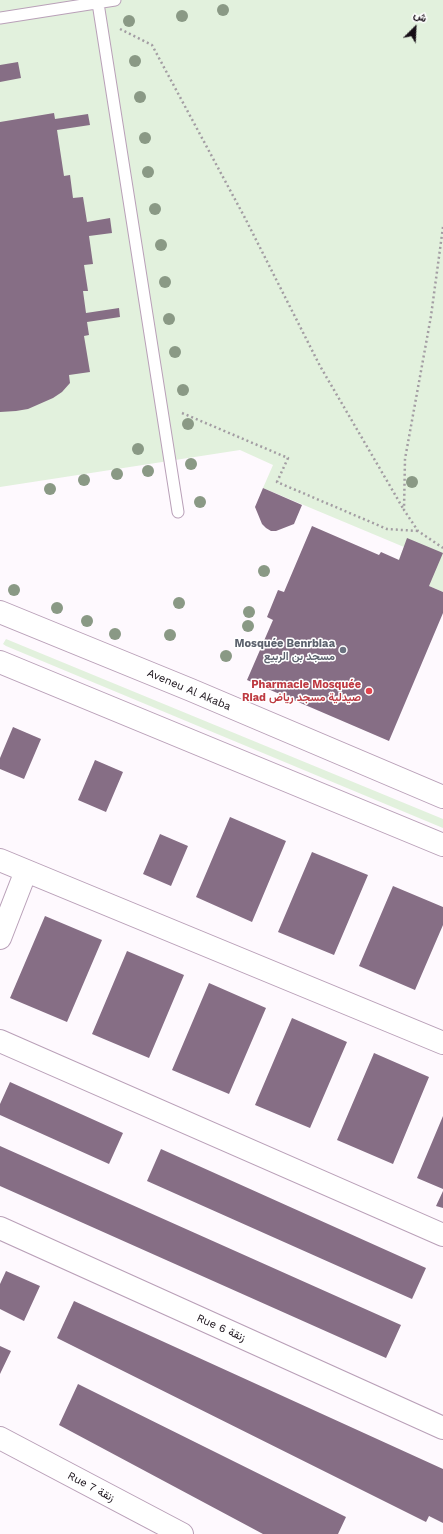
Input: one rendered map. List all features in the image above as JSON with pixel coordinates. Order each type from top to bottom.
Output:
[{"type":"street","name":"Aveneu Al Akaba","points":[[0,612],[198,693],[443,797]]},
{"type":"street","points":[[0,662],[443,845]]},
{"type":"street","points":[[0,860],[443,1043]]},
{"type":"street","points":[[0,938],[26,871]]},
{"type":"street","points":[[0,1041],[443,1235]]},
{"type":"street","name":"Rue 6 زنقة","points":[[0,1228],[443,1428]]},
{"type":"street","name":"Rue 7 زنقة","points":[[0,1438],[182,1534]]},
{"type":"lane","points":[[0,18],[115,0]]},
{"type":"lane","points":[[98,3],[178,512]]},
{"type":"path","points":[[98,3],[120,29],[152,45],[246,218],[320,366],[404,510],[418,531],[443,548]]},
{"type":"path","points":[[404,510],[404,459],[431,316],[443,227]]},
{"type":"path","points":[[161,404],[288,458],[278,482],[387,529],[418,531]]},
{"type":"green space","points":[[0,0],[443,0],[443,592],[394,571],[404,547],[263,488],[273,465],[240,450],[0,487]]},
{"type":"green space","points":[[6,639],[443,819],[443,828],[6,646],[3,644]]},
{"type":"building","points":[[18,62],[21,78],[0,82],[0,65]]},
{"type":"building","points":[[54,113],[55,119],[88,114],[90,125],[57,130],[64,176],[70,175],[73,198],[83,197],[87,222],[110,218],[112,233],[89,236],[93,264],[84,265],[88,291],[83,291],[86,313],[119,308],[120,317],[87,322],[89,335],[84,336],[90,372],[69,375],[70,383],[62,392],[53,398],[28,409],[0,412],[0,122]]},
{"type":"building","points":[[263,488],[302,505],[294,524],[276,531],[271,531],[262,524],[255,507]]},
{"type":"building","name":"Mosquée Benrbiaa مسجد بن الربيع","points":[[312,526],[379,555],[381,552],[399,560],[407,538],[443,553],[429,586],[443,592],[443,613],[389,741],[247,680],[273,620],[267,617],[278,590],[284,592]]},
{"type":"building","points":[[13,727],[41,739],[24,779],[0,769],[0,758]]},
{"type":"building","points":[[95,760],[123,772],[106,812],[78,800]]},
{"type":"building","points":[[230,817],[286,841],[252,922],[196,897]]},
{"type":"building","points":[[160,834],[188,846],[171,886],[143,874]]},
{"type":"building","points":[[312,852],[368,875],[334,955],[278,932]]},
{"type":"building","points":[[393,886],[443,907],[443,925],[415,990],[359,966]]},
{"type":"building","points":[[45,916],[102,940],[67,1022],[10,998]]},
{"type":"building","points":[[127,951],[184,975],[149,1058],[92,1034]]},
{"type":"building","points":[[209,983],[266,1008],[229,1094],[172,1070]]},
{"type":"building","points":[[292,1018],[347,1042],[310,1128],[255,1105]]},
{"type":"building","points":[[374,1053],[429,1077],[393,1164],[337,1140]]},
{"type":"building","points":[[10,1082],[123,1133],[109,1164],[0,1115],[0,1104]]},
{"type":"building","points":[[443,1116],[443,1189],[417,1178]]},
{"type":"building","points":[[0,1146],[401,1325],[386,1358],[0,1186]]},
{"type":"building","points":[[161,1149],[426,1268],[412,1299],[147,1181]]},
{"type":"building","points":[[443,1191],[443,1208],[436,1206]]},
{"type":"building","points":[[6,1271],[40,1286],[24,1321],[0,1309],[0,1284]]},
{"type":"building","points":[[74,1301],[443,1469],[443,1523],[429,1516],[426,1522],[57,1338]]},
{"type":"building","points":[[0,1346],[11,1351],[0,1374]]},
{"type":"building","points":[[78,1384],[346,1517],[338,1534],[263,1534],[59,1425]]},
{"type":"place","name":"Mosquée Benrbiaa مسجد بن الربيع","points":[[343,650]]},
{"type":"place","name":"Pharmacie Mosquée Riad صيدلية مسجد رياض","points":[[369,691]]}]
